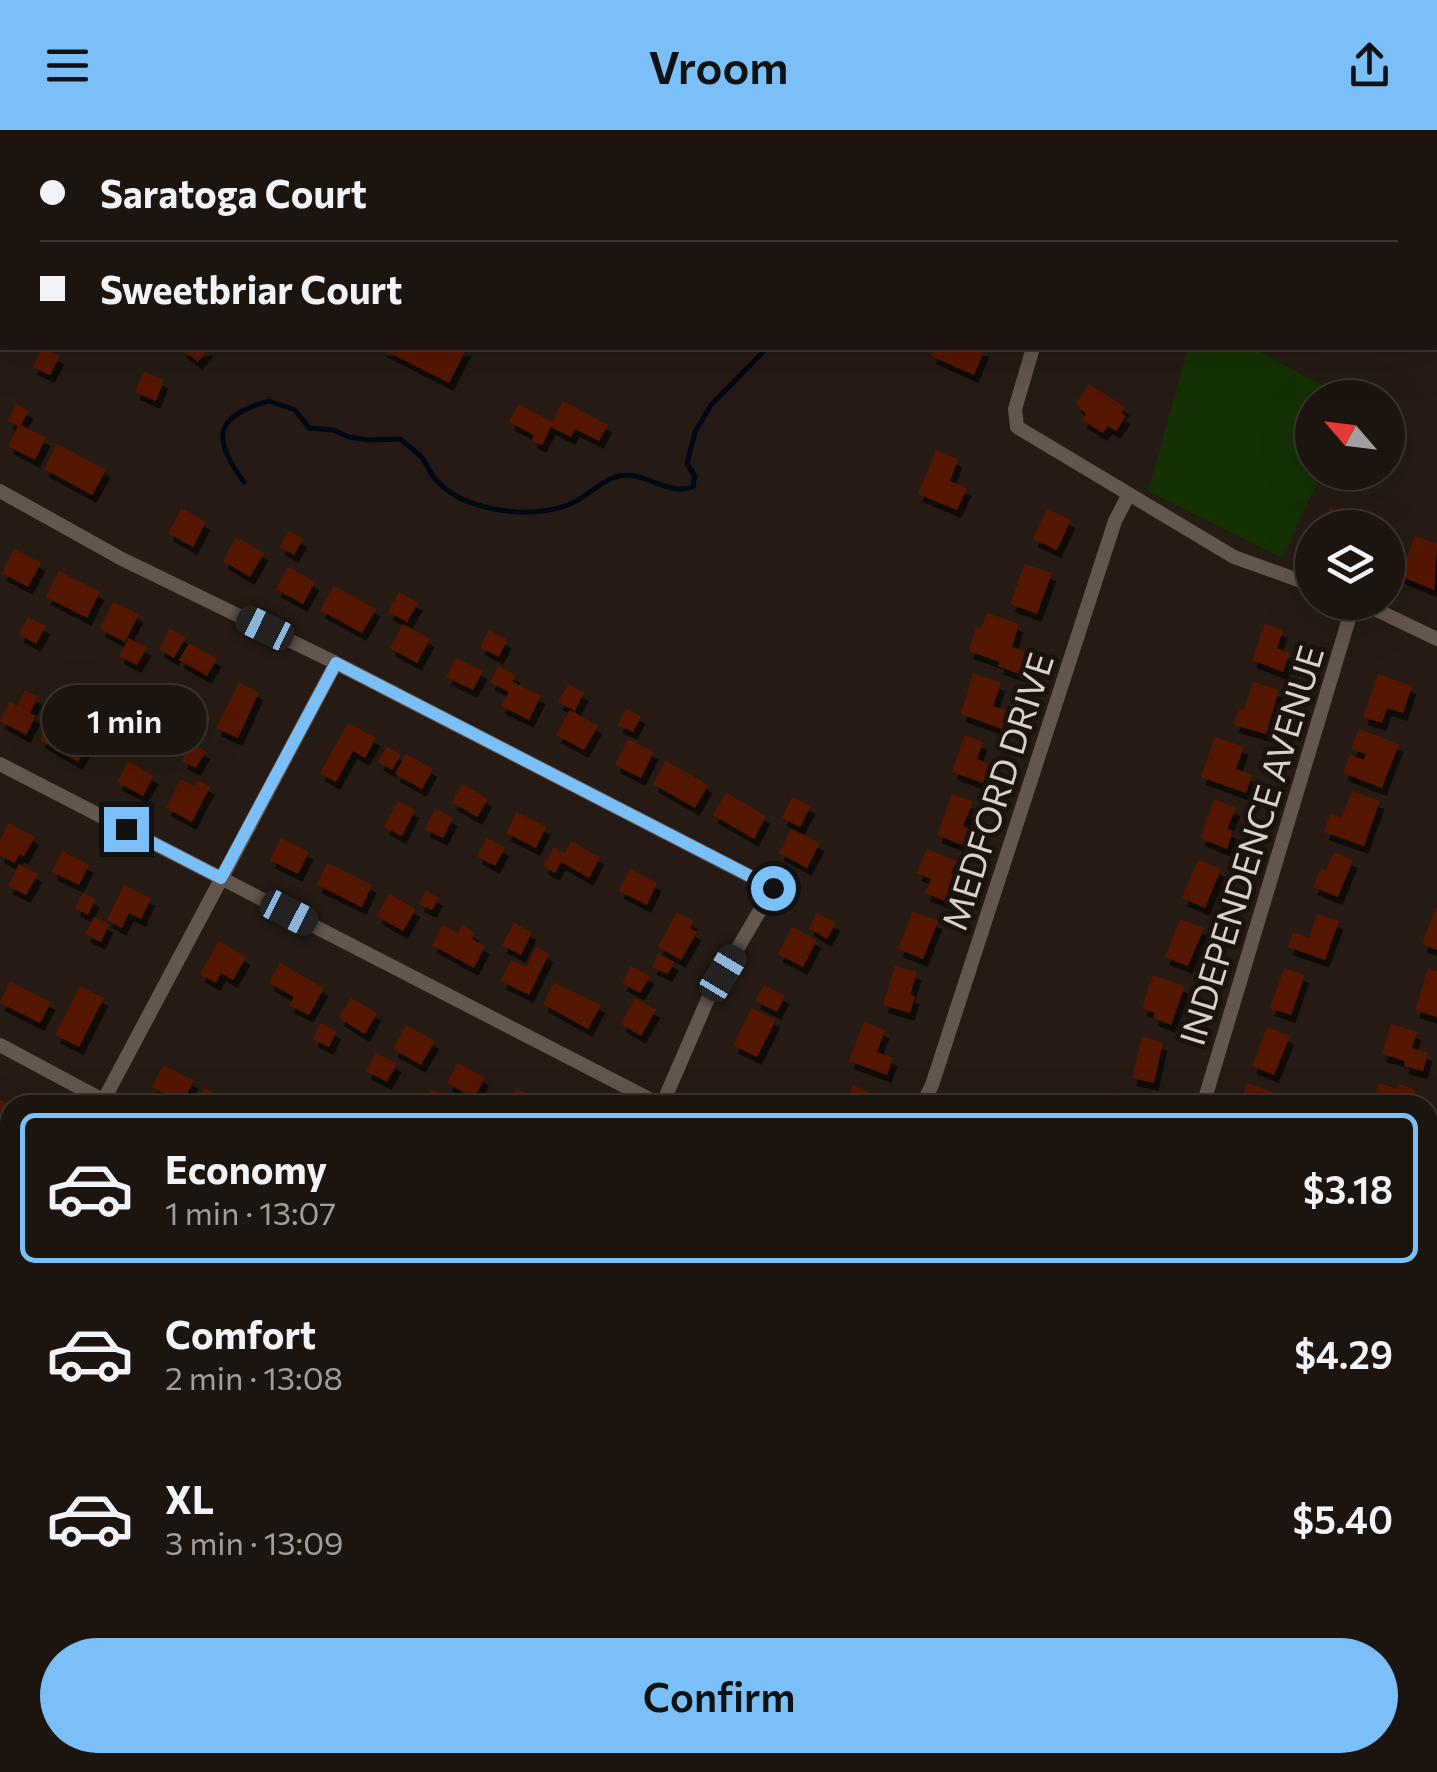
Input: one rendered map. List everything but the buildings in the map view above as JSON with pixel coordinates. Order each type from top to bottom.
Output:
[{"type":"street","points":[[1032,350],[1014,409],[1017,427],[1234,557],[1295,579]]},
{"type":"street","points":[[0,492],[122,559],[336,663],[773,888],[707,1001],[666,1095]]},
{"type":"street","name":"MEDFORD DRIVE","points":[[927,1095],[1115,520],[1128,496]]},
{"type":"street","name":"INDEPENDENCE AVENUE","points":[[1207,1095],[1352,620]]},
{"type":"street","points":[[1397,620],[1437,638]]},
{"type":"street","points":[[109,1095],[336,663]]},
{"type":"street","points":[[0,764],[643,1095]]},
{"type":"street","points":[[0,1044],[91,1095]]},
{"type":"green space","points":[[1187,350],[1257,350],[1312,380],[1295,380],[1295,490],[1314,490],[1305,510],[1295,510],[1295,530],[1282,558],[1148,491]]},
{"type":"waterway","points":[[244,482],[226,453],[223,431],[237,414],[269,401],[295,410],[309,428],[334,430],[367,440],[400,439],[421,456],[447,490],[496,509],[532,512],[565,506],[619,476],[629,475],[674,488],[693,487],[695,476],[687,464],[695,432],[711,405],[765,350]]},
{"type":"route","points":[[126,829],[221,878],[336,663],[773,888]]}]
